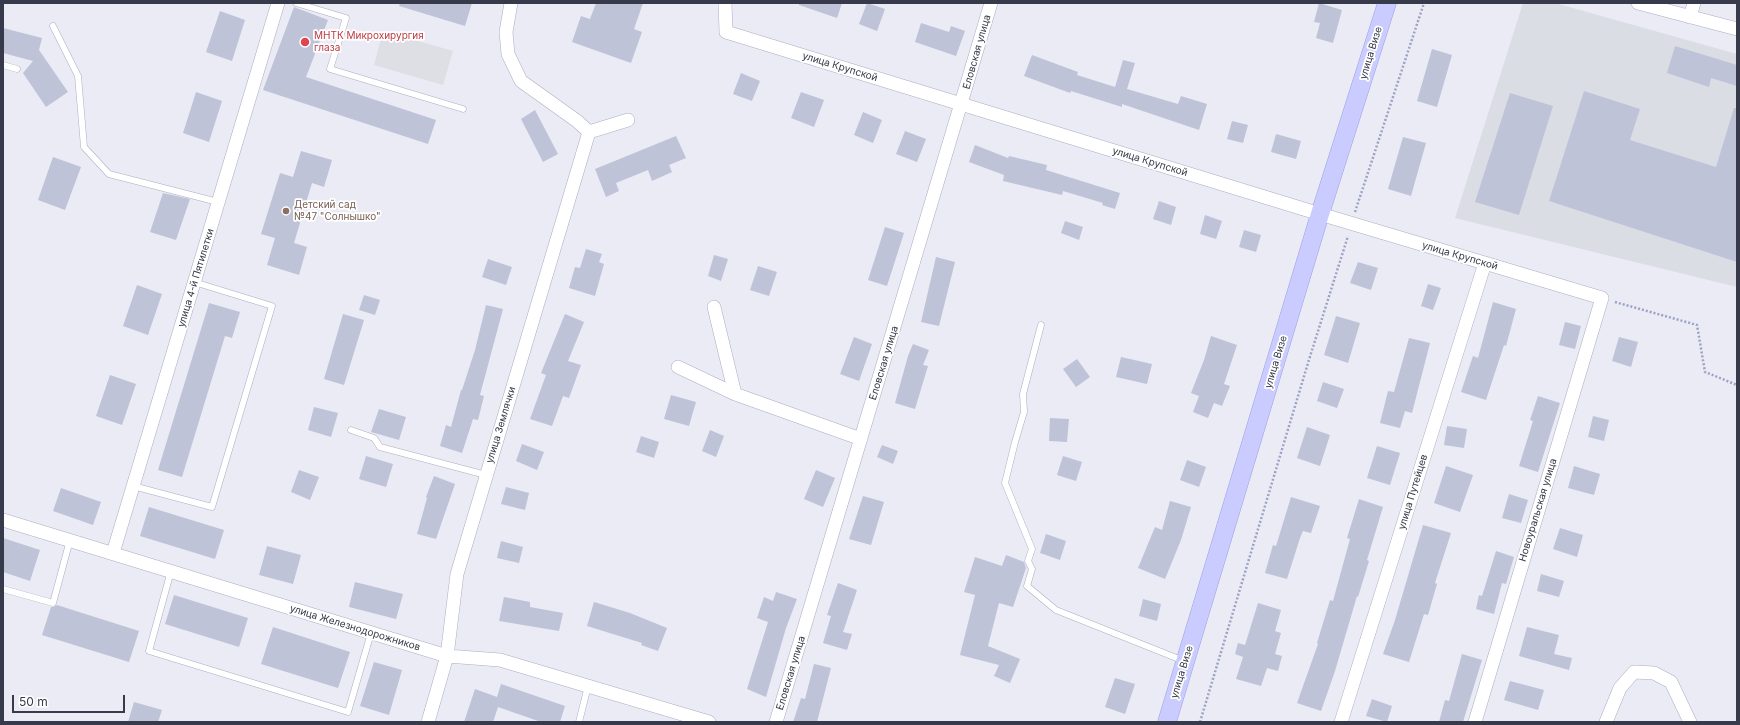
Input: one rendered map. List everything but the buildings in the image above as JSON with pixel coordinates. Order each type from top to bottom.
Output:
[{"type":"street","name":"улица 4-й Пятилетки","points":[[113,553],[278,3]]},
{"type":"street","points":[[511,3],[506,32],[508,54],[521,81],[578,121],[589,132],[628,120]]},
{"type":"street","name":"улица Крупской","points":[[725,3],[726,32],[1352,224],[1602,298]]},
{"type":"street","name":"Еловская улица","points":[[776,722],[991,3]]},
{"type":"street","name":"улица Визе","points":[[1167,722],[1320,214],[1387,3]]},
{"type":"street","points":[[1638,3],[1737,29]]},
{"type":"street","points":[[1690,17],[1694,3]]},
{"type":"street","name":"улица Землячки","points":[[428,722],[447,656],[457,574],[589,132]]},
{"type":"street","name":"улица Путейцев","points":[[1341,722],[1485,263]]},
{"type":"street","name":"Новоуральская улица","points":[[1474,722],[1602,298]]},
{"type":"street","points":[[714,307],[735,394]]},
{"type":"street","points":[[678,367],[735,394],[861,439]]},
{"type":"street","name":"улица Железнодорожников","points":[[3,520],[447,656],[500,660],[709,722]]},
{"type":"street","points":[[1606,722],[1620,688],[1634,672],[1654,673],[1671,682],[1690,722]]},
{"type":"lane","points":[[296,3],[346,18],[330,70],[463,109]]},
{"type":"lane","points":[[53,26],[78,76],[84,147],[109,174],[218,202]]},
{"type":"lane","points":[[3,65],[17,70]]},
{"type":"lane","points":[[133,486],[212,507],[272,306],[194,282]]},
{"type":"lane","points":[[1041,325],[1023,394],[1024,412],[1005,482],[1032,550],[1028,560],[1032,570],[1027,586],[1056,610],[1185,662]]},
{"type":"lane","points":[[351,430],[374,438],[380,447],[486,475]]},
{"type":"lane","points":[[3,589],[52,603],[70,540]]},
{"type":"lane","points":[[171,571],[149,652],[348,712],[371,633]]},
{"type":"lane","points":[[579,722],[588,686]]},
{"type":"path","points":[[1200,722],[1308,363],[1424,3]]},
{"type":"path","points":[[1602,298],[1697,325],[1705,372],[1737,385]]},
{"type":"shaded area","points":[[1523,3],[1555,3],[1737,54],[1737,287],[1455,218]]},
{"type":"shaded area","points":[[383,31],[453,51],[443,85],[374,65]]},
{"type":"place","name":"МНТК Микрохирургия глаза","points":[[305,42]]},
{"type":"place","name":"Детский сад №47 \"Солнышко\"","points":[[286,211]]}]
